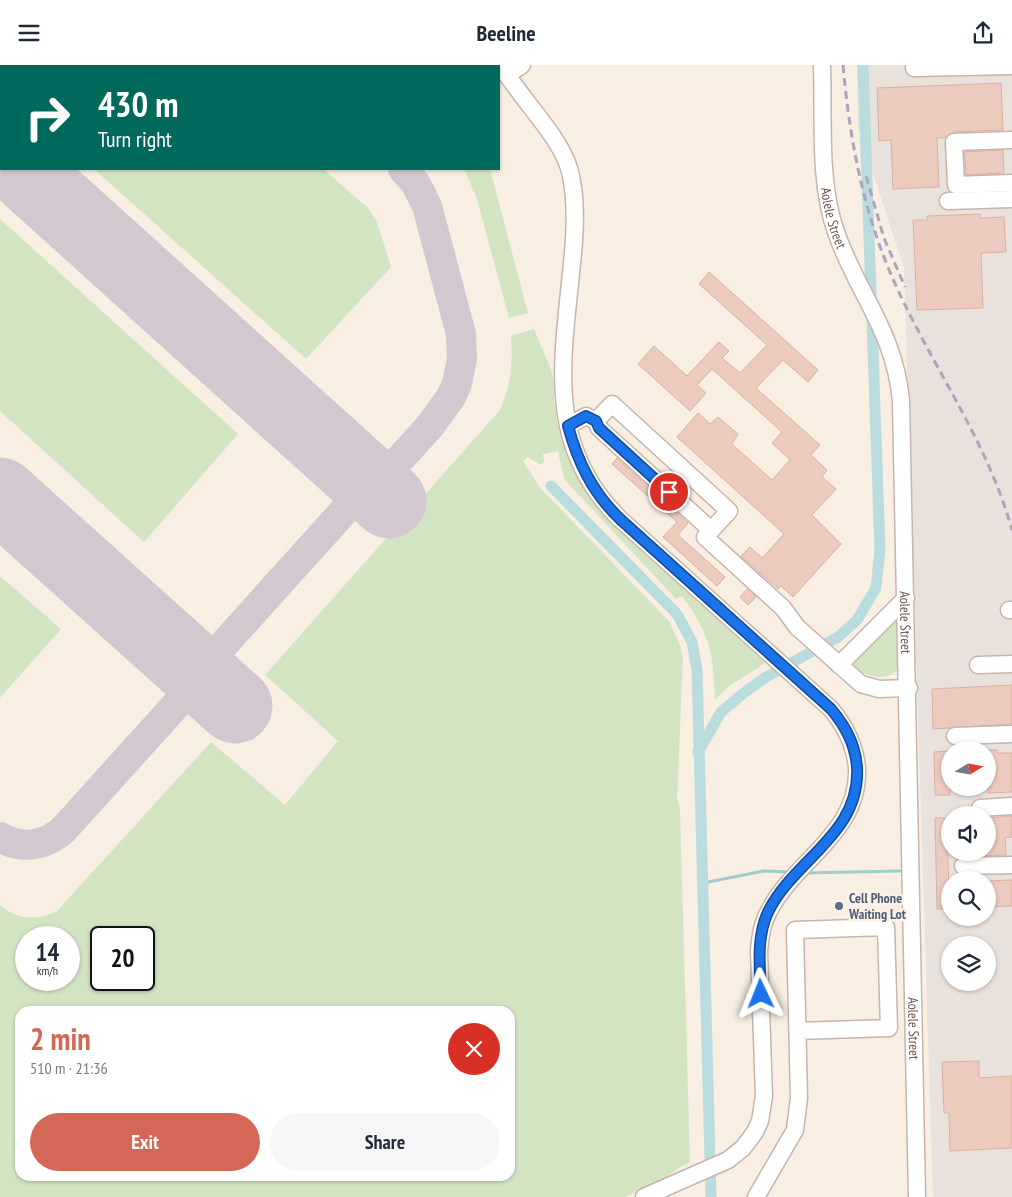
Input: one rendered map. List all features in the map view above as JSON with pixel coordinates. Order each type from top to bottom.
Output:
[{"type":"street","points":[[522,65],[504,70],[566,157],[572,177],[574,241],[562,389],[568,426],[586,477],[611,510],[831,709],[846,729],[854,751],[857,774],[854,797],[846,818],[783,891],[769,911],[760,940],[764,1079],[762,1109],[755,1132],[734,1156],[720,1165],[644,1197]]},
{"type":"street","name":"Aolele Street","points":[[822,65],[826,185],[829,208],[836,233],[885,333],[895,360],[901,401],[908,688],[911,978],[917,1197]]},
{"type":"street","points":[[914,69],[1012,66]]},
{"type":"street","points":[[1012,140],[954,142],[956,185],[1012,183]]},
{"type":"street","points":[[948,201],[1012,199]]},
{"type":"street","points":[[596,421],[612,403],[729,511],[705,537],[783,609],[796,627],[861,684],[869,687],[908,688]]},
{"type":"street","points":[[568,426],[586,416],[596,421],[599,428],[711,530]]},
{"type":"street","points":[[833,660],[906,597]]},
{"type":"street","points":[[978,665],[1012,664]]},
{"type":"street","points":[[955,737],[1012,735]]},
{"type":"street","points":[[996,807],[1012,806]]},
{"type":"street","points":[[963,866],[1012,865]]},
{"type":"street","points":[[756,1197],[795,1129],[799,1098],[795,930],[886,927],[889,1028],[798,1031]]},
{"type":"shaded area","points":[[857,65],[1012,65],[1012,1197],[933,1197],[904,268],[858,128]]},
{"type":"green space","points":[[95,170],[324,170],[368,208],[377,222],[391,267],[306,359]]},
{"type":"green space","points":[[464,170],[490,170],[528,313],[509,318],[477,199]]},
{"type":"green space","points":[[0,219],[238,434],[144,542],[0,411]]},
{"type":"green space","points":[[534,329],[553,376],[554,402],[561,437],[574,470],[593,500],[616,527],[765,663],[728,687],[715,700],[709,645],[699,622],[682,596],[676,599],[564,479],[558,451],[543,454],[544,462],[541,465],[528,457],[523,461],[541,489],[669,621],[680,645],[683,658],[677,798],[680,809],[690,1162],[659,1183],[624,1197],[0,1197],[0,905],[13,914],[34,918],[56,912],[211,742],[285,805],[338,741],[265,675],[500,410],[507,392],[510,374],[511,336]]},
{"type":"green space","points":[[0,576],[61,629],[0,698]]},
{"type":"green space","points":[[897,618],[899,654],[897,670],[888,676],[877,677],[854,668],[854,659]]},
{"type":"building","points":[[1001,83],[1003,130],[954,132],[945,138],[937,138],[939,187],[893,189],[891,140],[879,141],[877,88]]},
{"type":"building","points":[[1003,150],[1004,173],[966,175],[964,152]]},
{"type":"building","points":[[980,214],[980,218],[1004,217],[1006,252],[981,253],[983,308],[917,310],[913,220],[927,220],[927,216]]},
{"type":"building","points":[[709,272],[818,370],[808,382],[783,360],[756,388],[820,445],[811,455],[827,470],[822,477],[836,489],[812,515],[841,544],[793,597],[781,586],[778,589],[741,556],[750,547],[762,558],[784,534],[677,437],[698,413],[710,424],[718,417],[738,434],[732,444],[772,480],[790,460],[772,443],[782,432],[712,369],[697,385],[706,393],[690,411],[638,364],[654,346],[687,376],[719,342],[729,351],[722,358],[740,373],[767,345],[699,284]]},
{"type":"building","points":[[617,458],[688,523],[678,535],[725,577],[717,586],[663,537],[677,522],[612,464]]},
{"type":"building","points":[[747,589],[756,597],[748,605],[740,597]]},
{"type":"building","points":[[1012,685],[1012,724],[933,729],[932,689]]},
{"type":"building","points":[[996,750],[997,753],[1012,753],[1012,792],[996,793]]},
{"type":"building","points":[[934,752],[941,752],[941,795],[935,795]]},
{"type":"building","points":[[1012,816],[1012,837],[1005,838],[1006,855],[996,855],[996,817]]},
{"type":"building","points":[[935,818],[941,818],[941,861],[948,861],[948,871],[941,871],[941,909],[937,909]]},
{"type":"building","points":[[1012,880],[1012,906],[996,907],[996,881]]},
{"type":"building","points":[[979,1061],[979,1078],[1012,1076],[1012,1148],[950,1151],[949,1113],[944,1113],[942,1062]]},
{"type":"waterway","points":[[698,752],[721,712],[766,677],[838,637],[857,620],[876,588],[880,550],[863,65]]},
{"type":"waterway","points":[[551,486],[677,614],[692,642],[697,669],[711,1197]]},
{"type":"waterway","points":[[703,883],[764,871],[791,872]]},
{"type":"waterway","points":[[804,873],[901,871]]},
{"type":"taxiway","points":[[0,837],[17,844],[34,844],[50,839],[64,829],[176,705],[224,644],[344,511],[399,460],[430,426],[451,397],[457,383],[462,359],[461,334],[427,206],[416,184],[404,170]]},
{"type":"runway","points":[[22,170],[389,501]]},
{"type":"runway","points":[[0,495],[235,706]]},
{"type":"railway","points":[[843,65],[854,151],[867,206],[885,261],[912,318],[975,437],[1002,498],[1012,530]]},
{"type":"railway","points":[[866,176],[884,238],[905,287]]},
{"type":"place","name":"Cell Phone Waiting Lot","points":[[839,906]]},
{"type":"route","points":[[669,492],[599,428],[596,421],[586,416],[568,426],[586,477],[611,510],[831,709],[846,729],[856,761],[856,787],[846,818],[775,900],[765,920],[759,951],[761,994]]}]
